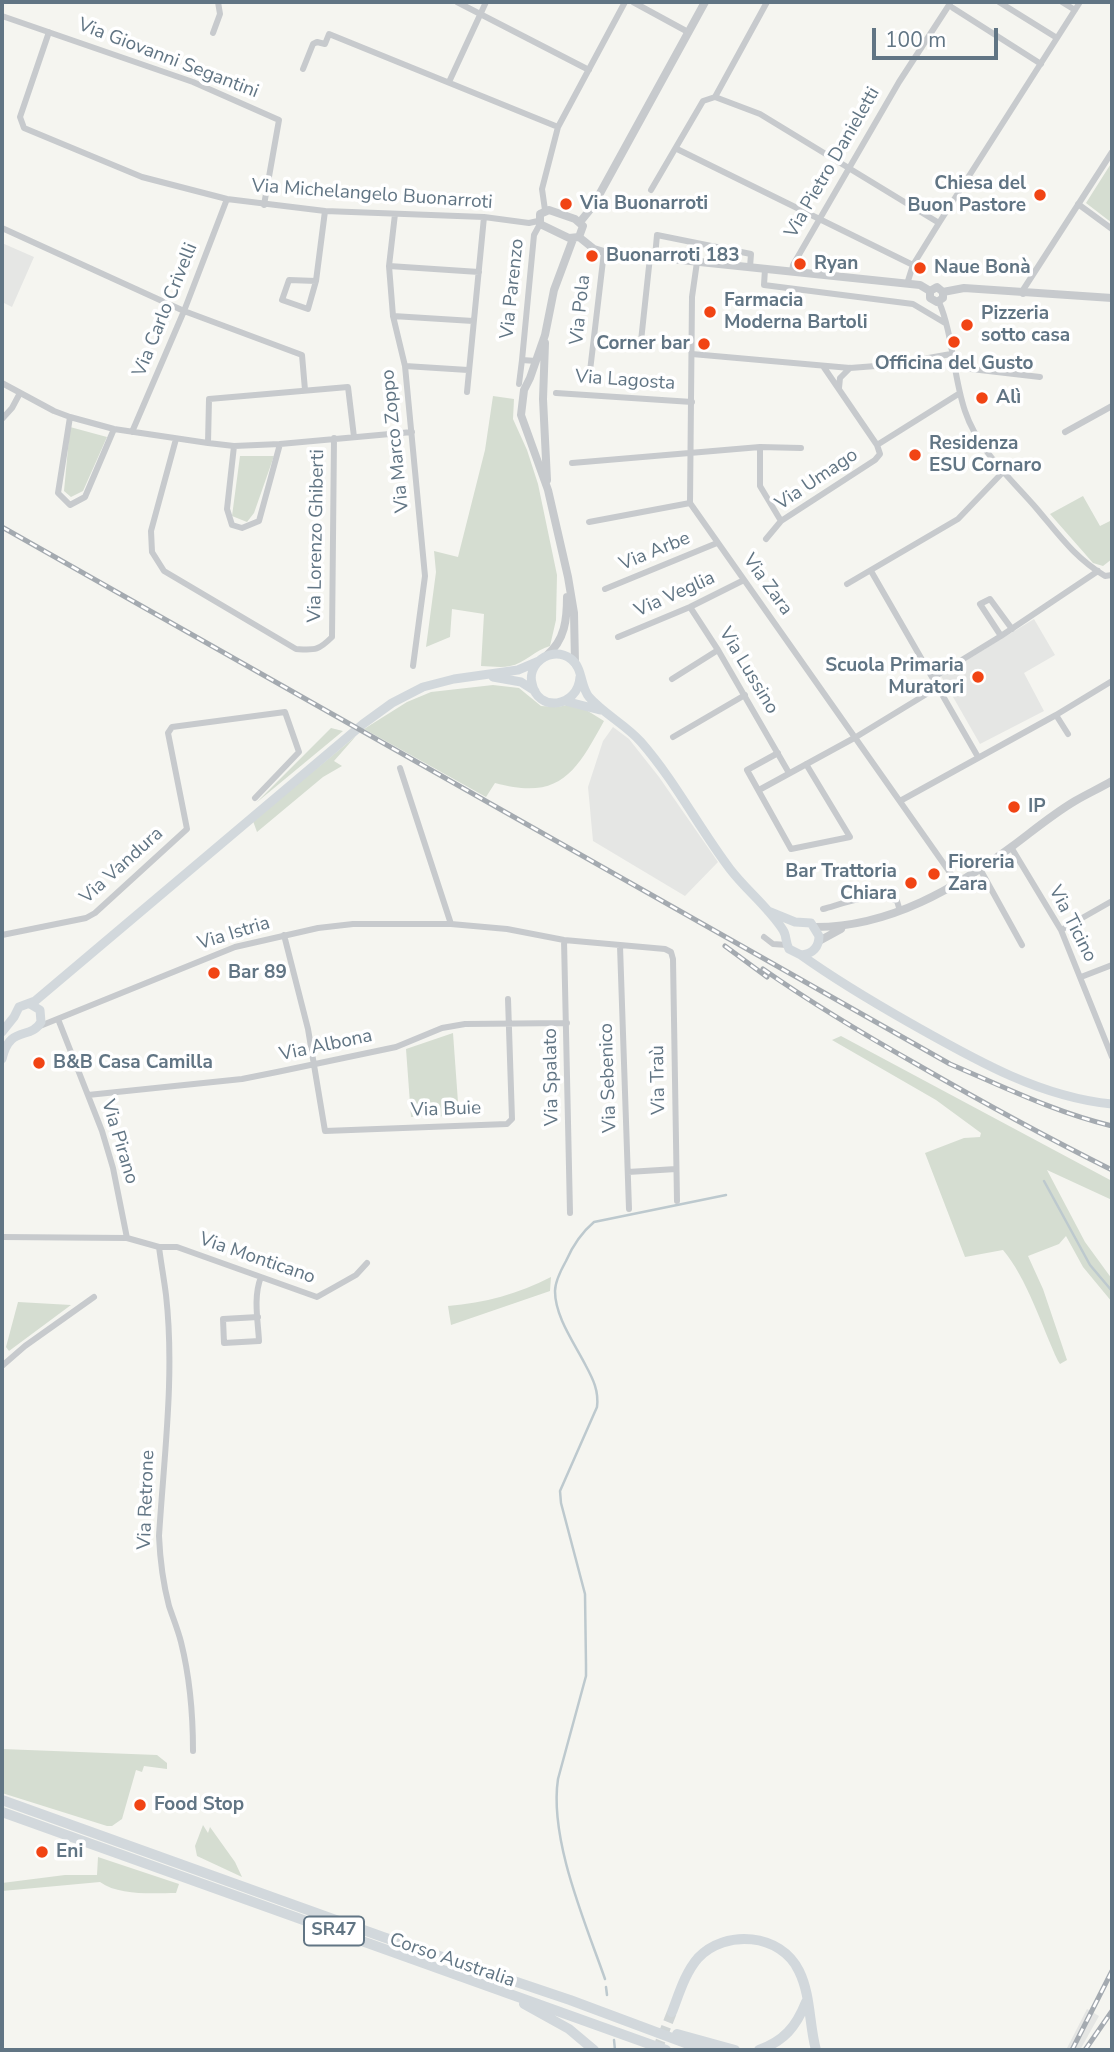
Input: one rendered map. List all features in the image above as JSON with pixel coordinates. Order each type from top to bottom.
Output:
[{"type":"highway","name":"Corso Australia","points":[[2,1800],[408,1946],[570,2000],[704,2050]]},
{"type":"highway","name":"Corso Australia","points":[[2,1812],[666,2050]]},
{"type":"highway","points":[[672,2011],[686,1976],[696,1961],[712,1947],[734,1940],[761,1941],[779,1948],[799,1971],[816,2050]]},
{"type":"highway","points":[[487,1985],[569,2029],[594,2050]]},
{"type":"highway","points":[[570,2000],[735,2050]]},
{"type":"highway","points":[[759,2050],[782,2040],[793,2028],[807,2000]]},
{"type":"main road","points":[[2,1032],[19,1007],[30,1004],[363,724],[392,703],[423,687],[454,679],[518,670],[542,658],[562,654],[575,663],[589,697],[624,724],[657,762],[729,868],[785,934],[787,945],[793,952],[802,955],[854,991],[1012,1076],[1041,1089],[1081,1101],[1112,1104]]},
{"type":"main road","points":[[535,691],[531,675],[542,658]]},
{"type":"main road","points":[[485,676],[521,682],[551,703],[565,701],[606,712]]},
{"type":"main road","points":[[565,701],[577,692],[580,677]]},
{"type":"main road","points":[[768,911],[795,922],[806,921],[816,927],[819,957],[830,974]]},
{"type":"main road","points":[[785,934],[795,922]]},
{"type":"main road","points":[[802,955],[813,951],[818,944]]},
{"type":"main road","points":[[2,1053],[8,1042],[17,1034],[38,1027],[42,1016],[40,1010],[30,1004]]},
{"type":"main road","points":[[14,1017],[17,1026],[25,1031]]},
{"type":"street","points":[[213,33],[220,14],[218,2]]},
{"type":"street","points":[[457,2],[589,71]]},
{"type":"street","points":[[545,210],[542,189],[558,127],[625,2]]},
{"type":"street","points":[[634,2],[688,32]]},
{"type":"street","points":[[580,222],[593,205],[705,2]]},
{"type":"street","points":[[715,97],[767,2]]},
{"type":"street","points":[[999,2],[1058,38]]},
{"type":"street","points":[[1062,2],[1074,10]]},
{"type":"street","points":[[907,284],[913,265],[1080,2]]},
{"type":"street","points":[[449,82],[481,13],[483,3]]},
{"type":"street","points":[[952,5],[1041,64]]},
{"type":"street","name":"Via Pietro Danieletti","points":[[792,272],[793,265],[820,217],[899,82],[952,5]]},
{"type":"street","name":"Via Giovanni Segantini","points":[[2,16],[193,82],[279,120],[264,205]]},
{"type":"street","name":"Via Michelangelo Buonarroti","points":[[49,32],[20,117],[24,128],[142,177],[227,199],[325,211],[484,217],[539,222],[604,252],[920,285],[930,291],[937,287],[943,292],[964,288],[1112,299]]},
{"type":"street","points":[[303,69],[313,44],[325,44],[329,34],[558,127]]},
{"type":"street","points":[[650,190],[677,149],[703,101],[715,97],[760,114],[939,223]]},
{"type":"street","points":[[677,149],[913,265]]},
{"type":"street","points":[[1023,294],[1023,290],[1112,152]]},
{"type":"street","name":"Via Carlo Crivelli","points":[[132,432],[184,311],[227,199]]},
{"type":"street","points":[[1078,204],[1112,229]]},
{"type":"street","points":[[545,210],[580,222],[583,229],[576,238],[554,290],[545,335],[524,390],[521,415],[548,490],[568,577],[575,663]]},
{"type":"street","points":[[539,222],[540,214],[545,210]]},
{"type":"street","points":[[316,281],[289,280],[282,300],[308,309],[316,281],[325,211]]},
{"type":"street","name":"Via Marco Zoppo","points":[[395,214],[389,266],[393,316],[405,366],[425,576],[413,666]]},
{"type":"street","points":[[467,392],[484,217]]},
{"type":"street","name":"Via Parenzo","points":[[519,384],[534,235],[539,222]]},
{"type":"street","points":[[2,228],[184,311],[302,355],[305,390]]},
{"type":"street","points":[[641,341],[657,235],[751,254],[750,267]]},
{"type":"street","name":"Via Pola","points":[[590,371],[604,252]]},
{"type":"street","points":[[589,522],[690,503],[692,297],[696,262]]},
{"type":"street","points":[[389,266],[479,272]]},
{"type":"street","points":[[765,269],[764,285],[913,304],[945,323]]},
{"type":"street","points":[[930,291],[930,298],[939,302]]},
{"type":"street","points":[[939,302],[943,298],[943,292]]},
{"type":"street","points":[[939,302],[960,393],[975,432],[1003,472],[1072,552],[1105,576],[1112,575]]},
{"type":"street","points":[[393,316],[473,321]]},
{"type":"street","points":[[545,335],[543,399],[548,490]]},
{"type":"street","points":[[692,354],[850,369],[951,354]]},
{"type":"street","name":"Via Parenzo","points":[[522,360],[536,362]]},
{"type":"street","points":[[405,366],[468,370]]},
{"type":"street","points":[[823,366],[877,445],[960,393]]},
{"type":"street","points":[[954,367],[1040,377]]},
{"type":"street","points":[[839,388],[840,378],[850,369]]},
{"type":"street","points":[[2,383],[70,417],[114,429],[208,443],[234,446],[280,444],[412,432]]},
{"type":"street","points":[[208,443],[209,399],[348,387],[354,437]]},
{"type":"street","points":[[2,419],[20,393]]},
{"type":"street","name":"Via Lagosta","points":[[556,393],[692,402]]},
{"type":"street","points":[[1065,432],[1112,406]]},
{"type":"street","points":[[70,417],[58,493],[70,505],[85,497],[114,429]]},
{"type":"street","name":"Via Lorenzo Ghiberti","points":[[176,439],[151,531],[152,551],[164,571],[296,649],[311,650],[320,649],[332,637],[334,438]]},
{"type":"street","points":[[234,446],[227,509],[232,525],[243,528],[259,521],[280,444]]},
{"type":"street","name":"Via Umago","points":[[766,540],[781,521],[875,460],[880,454],[877,445]]},
{"type":"street","points":[[760,447],[760,486],[781,521]]},
{"type":"street","points":[[572,463],[760,447],[801,448]]},
{"type":"street","points":[[847,584],[957,519],[1003,472]]},
{"type":"street","name":"Via Zara","points":[[690,503],[958,884]]},
{"type":"street","name":"Via Arbe","points":[[605,589],[717,543]]},
{"type":"street","points":[[872,571],[978,757]]},
{"type":"street","points":[[934,677],[1098,571]]},
{"type":"street","points":[[542,658],[555,648],[563,635],[568,577]]},
{"type":"street","name":"Via Veglia","points":[[618,638],[744,580]]},
{"type":"street","points":[[1001,636],[981,604],[990,599],[1012,629]]},
{"type":"street","name":"Via Lussino","points":[[690,607],[745,695],[789,773]]},
{"type":"street","points":[[672,679],[718,650]]},
{"type":"street","points":[[900,801],[1112,681]]},
{"type":"street","points":[[759,790],[856,737],[938,687]]},
{"type":"street","points":[[673,737],[745,695]]},
{"type":"street","name":"Via Vandura","points":[[2,934],[86,918],[95,913],[187,829],[168,733],[172,727],[285,712],[299,752],[255,799]]},
{"type":"street","points":[[1056,715],[1068,734]]},
{"type":"street","points":[[778,753],[747,770],[791,849],[850,837],[806,764]]},
{"type":"street","points":[[400,768],[451,924]]},
{"type":"street","points":[[816,927],[845,927],[901,911],[958,884],[1073,802],[1112,781]]},
{"type":"street","name":"Via Ticino","points":[[1011,848],[1060,930],[1112,1058]]},
{"type":"street","points":[[980,869],[1022,945]]},
{"type":"street","points":[[823,909],[857,900],[888,897],[897,901],[901,911]]},
{"type":"street","points":[[1060,930],[1112,901]]},
{"type":"street","name":"Via Istria","points":[[38,1027],[248,942],[353,924],[451,924],[507,929],[564,940],[665,949],[671,952],[673,958]]},
{"type":"street","points":[[818,944],[845,927]]},
{"type":"street","points":[[284,935],[308,1029],[314,1065]]},
{"type":"street","points":[[764,937],[773,944],[787,945]]},
{"type":"street","name":"Via Spalato","points":[[564,940],[570,1213]]},
{"type":"street","name":"Via Sebenico","points":[[620,946],[629,1209]]},
{"type":"street","name":"Via Traù","points":[[673,958],[677,1201]]},
{"type":"street","points":[[1081,977],[1112,965]]},
{"type":"street","name":"Via Buie","points":[[314,1065],[325,1131],[507,1124],[512,1119],[508,999]]},
{"type":"street","name":"Via Pirano","points":[[58,1019],[113,1168],[127,1238]]},
{"type":"street","name":"Via Albona","points":[[88,1095],[242,1079],[396,1047],[442,1028],[464,1024],[567,1023]]},
{"type":"street","points":[[628,1172],[676,1169]]},
{"type":"street","name":"Via Monticano","points":[[2,1237],[127,1238],[159,1247],[177,1247],[317,1297],[356,1275],[367,1263]]},
{"type":"street","name":"Via Retrone","points":[[159,1247],[169,1344],[160,1559],[169,1606],[181,1643],[192,1714],[193,1751]]},
{"type":"street","points":[[258,1317],[223,1319],[224,1343],[259,1341],[257,1288],[261,1277]]},
{"type":"street","points":[[2,1366],[25,1346],[94,1297]]},
{"type":"shaded area","points":[[1112,162],[1112,223],[1086,203]]},
{"type":"shaded area","points":[[2,243],[34,257],[12,307],[2,302]]},
{"type":"shaded area","points":[[493,396],[514,399],[513,419],[538,484],[557,575],[556,620],[550,646],[520,663],[503,667],[481,666],[484,614],[452,609],[450,637],[426,647],[436,572],[434,551],[458,557],[485,450]]},
{"type":"shaded area","points":[[70,427],[107,437],[83,491],[71,497],[64,491]]},
{"type":"shaded area","points":[[240,456],[274,456],[254,513],[247,522],[232,516]]},
{"type":"shaded area","points":[[1083,496],[1100,526],[1112,520],[1112,559],[1103,566],[1093,563],[1050,514]]},
{"type":"shaded area","points":[[1034,619],[1055,655],[1024,673],[1044,711],[980,744],[941,676]]},
{"type":"shaded area","points":[[493,685],[519,688],[541,706],[567,705],[583,708],[604,721],[584,755],[563,778],[551,785],[536,788],[517,788],[495,783],[486,797],[364,729],[407,702],[431,692]]},
{"type":"shaded area","points":[[613,727],[629,739],[659,777],[718,862],[685,896],[593,841],[588,787],[603,741]]},
{"type":"shaded area","points":[[331,728],[343,731],[256,803]]},
{"type":"shaded area","points":[[356,736],[334,761],[342,766],[323,777],[257,832],[253,821]]},
{"type":"shaded area","points":[[453,1033],[459,1116],[411,1117],[406,1049]]},
{"type":"shaded area","points":[[841,1036],[1112,1181],[1112,1200],[1047,1170],[1085,1242],[1112,1279],[1112,1302],[1083,1267],[1066,1236],[1059,1244],[1028,1256],[1043,1289],[1067,1360],[1060,1364],[1058,1361],[1027,1288],[1003,1250],[965,1257],[925,1153],[964,1138],[980,1137],[981,1133],[936,1100],[832,1040]]},
{"type":"shaded area","points":[[551,1277],[550,1291],[451,1325],[448,1306],[501,1297]]},
{"type":"shaded area","points":[[18,1302],[71,1305],[9,1351],[6,1347]]},
{"type":"shaded area","points":[[2,1749],[157,1755],[167,1763],[167,1769],[144,1766],[142,1772],[136,1770],[122,1819],[112,1826],[107,1826],[2,1793]]},
{"type":"shaded area","points":[[203,1825],[208,1833],[210,1827],[235,1862],[242,1877],[197,1856],[195,1846]]},
{"type":"shaded area","points":[[98,1857],[179,1884],[176,1893],[126,1892],[100,1882],[2,1891],[2,1883],[65,1875],[97,1875]]},
{"type":"shaded area","points":[[1087,2009],[1099,2016],[1080,2050],[1066,2050]]},
{"type":"waterway","points":[[1044,1181],[1090,1265],[1112,1291]]},
{"type":"waterway","points":[[605,1979],[571,1880],[559,1828],[557,1802],[558,1779],[586,1676],[585,1594],[560,1491],[597,1407],[597,1401],[593,1380],[558,1311],[555,1287],[575,1245],[594,1222],[726,1195]]},
{"type":"waterway","points":[[606,1987],[607,1995]]},
{"type":"waterway","points":[[614,2040],[615,2050]]},
{"type":"tunnel","points":[[657,2050],[672,2012]]},
{"type":"railway","points":[[2,527],[950,1064],[1049,1106],[1112,1126]]},
{"type":"railway","points":[[725,946],[767,977]]},
{"type":"railway","points":[[763,969],[898,1054],[1112,1170]]},
{"type":"railway","points":[[1072,2050],[1112,1971]]},
{"type":"railway","points":[[1085,2050],[1112,2011]]},
{"type":"place","name":"Chiesa del Buon Pastore","points":[[1040,195]]},
{"type":"place","name":"Via Buonarroti","points":[[566,204]]},
{"type":"place","name":"Buonarroti 183","points":[[592,256]]},
{"type":"place","name":"Ryan","points":[[800,264]]},
{"type":"place","name":"Naue Bonà","points":[[920,268]]},
{"type":"place","name":"Farmacia Moderna Bartoli","points":[[710,312]]},
{"type":"place","name":"Pizzeria sotto casa","points":[[967,325]]},
{"type":"place","name":"Officina del Gusto","points":[[954,342]]},
{"type":"place","name":"Corner bar","points":[[704,344]]},
{"type":"place","name":"Alì","points":[[982,398]]},
{"type":"place","name":"Residenza ESU Cornaro","points":[[915,455]]},
{"type":"place","name":"Scuola Primaria Muratori","points":[[978,677]]},
{"type":"place","name":"IP","points":[[1014,807]]},
{"type":"place","name":"Fioreria Zara","points":[[934,874]]},
{"type":"place","name":"Bar Trattoria Chiara","points":[[911,883]]},
{"type":"place","name":"Bar 89","points":[[214,973]]},
{"type":"place","name":"B&B Casa Camilla","points":[[39,1063]]},
{"type":"place","name":"Food Stop","points":[[140,1805]]},
{"type":"place","name":"Eni","points":[[42,1852]]}]
